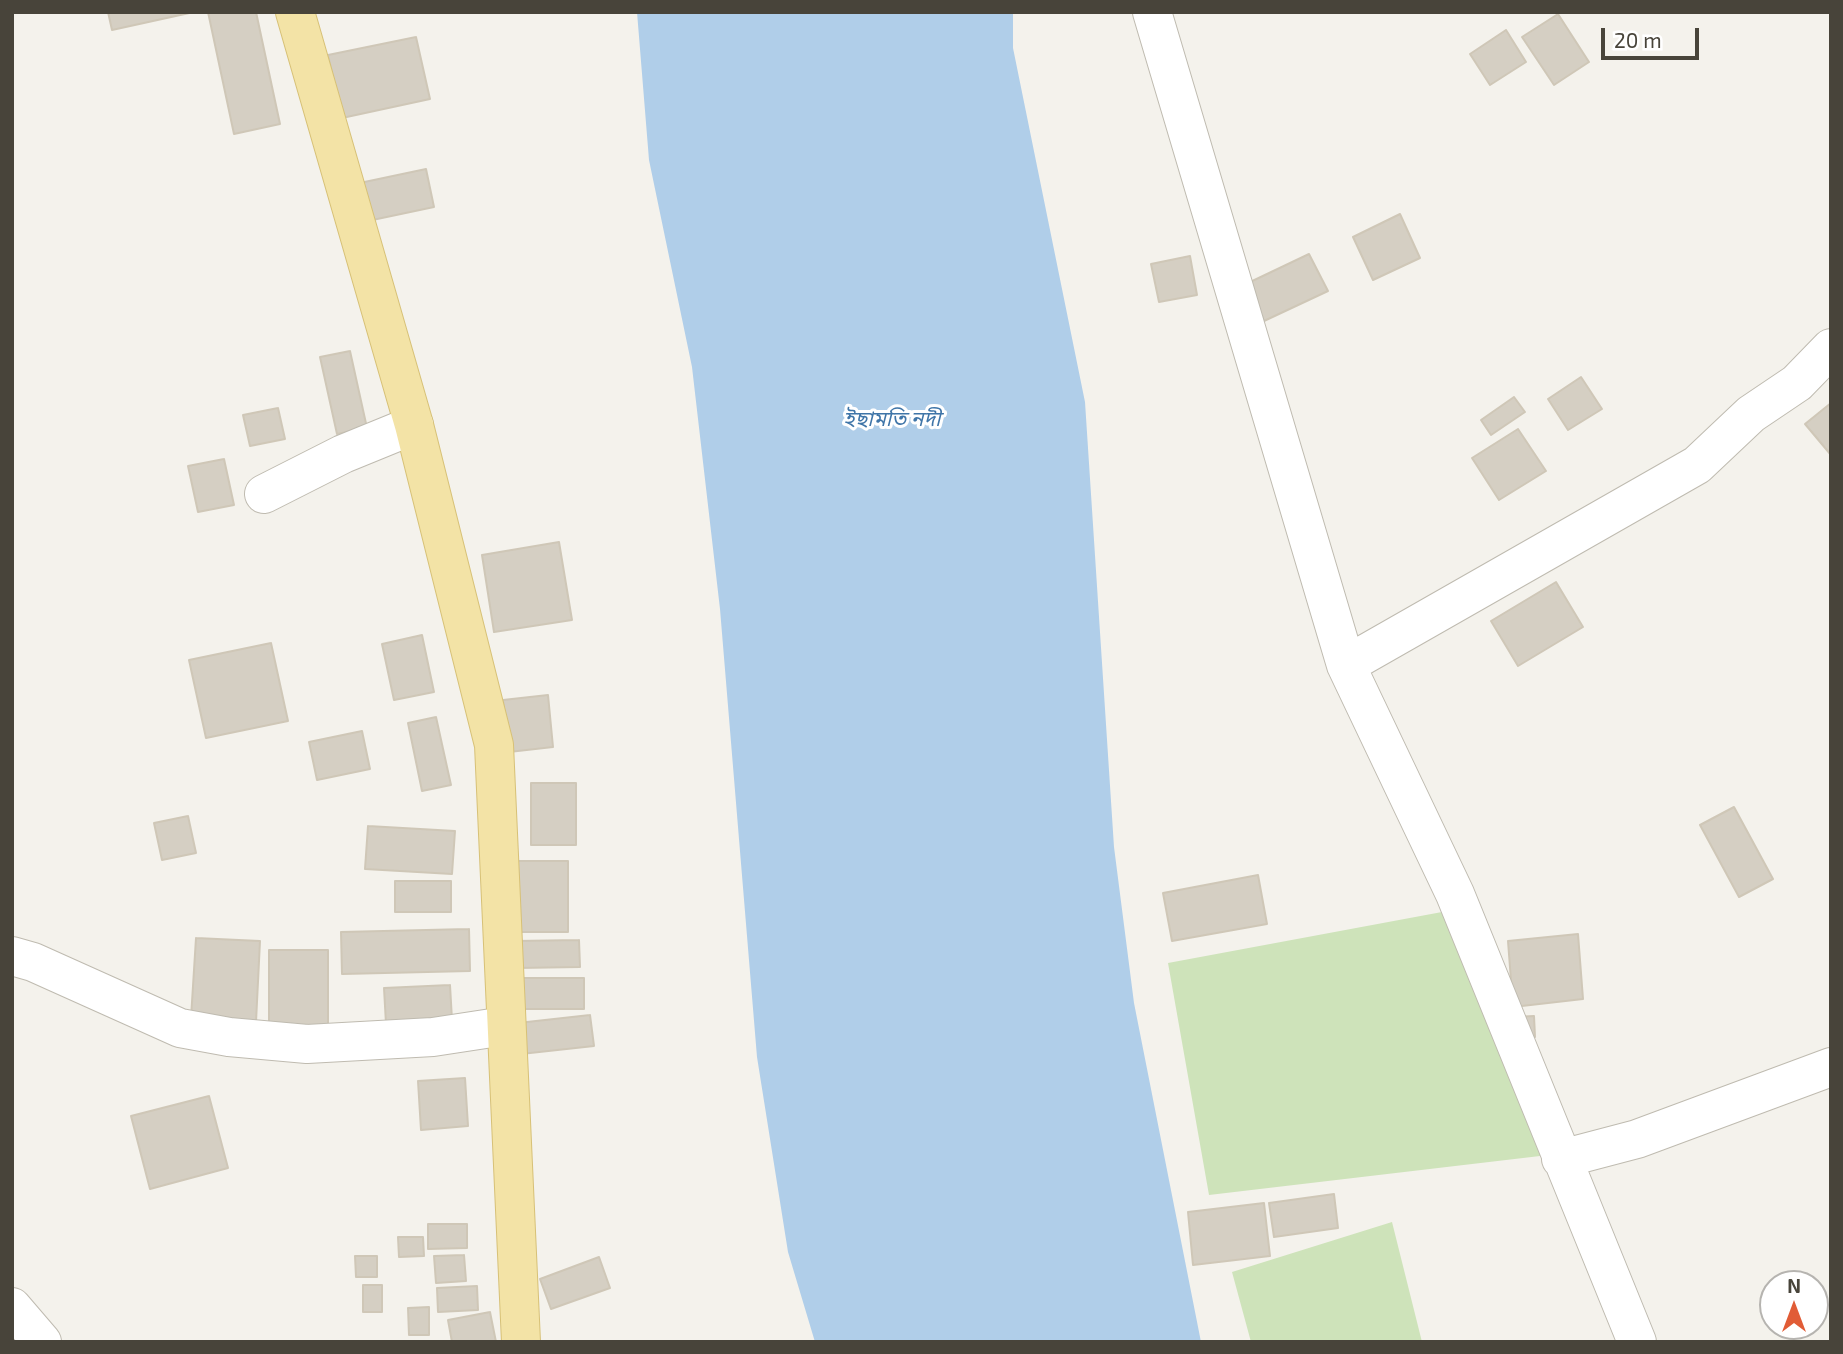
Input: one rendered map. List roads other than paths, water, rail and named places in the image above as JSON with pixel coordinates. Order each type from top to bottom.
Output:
[{"type":"main road","points":[[295,12],[414,425],[494,745],[521,1342]]},
{"type":"street","points":[[1152,12],[1346,665],[1455,894],[1637,1342]]},
{"type":"street","points":[[1346,665],[1697,465],[1751,414],[1797,383],[1831,348]]},
{"type":"street","points":[[264,494],[343,454],[414,425]]},
{"type":"street","points":[[12,956],[33,962],[180,1028],[229,1037],[307,1044],[433,1037],[505,1026]]},
{"type":"street","points":[[1561,1159],[1637,1139],[1831,1067]]},
{"type":"street","points":[[12,1307],[42,1342]]},
{"type":"water","name":"ইছামতি নদী","points":[[637,12],[1013,12],[1013,48],[1085,402],[1114,847],[1134,1003],[1201,1342],[815,1342],[788,1252],[757,1057],[720,609],[692,367],[649,160]]}]
